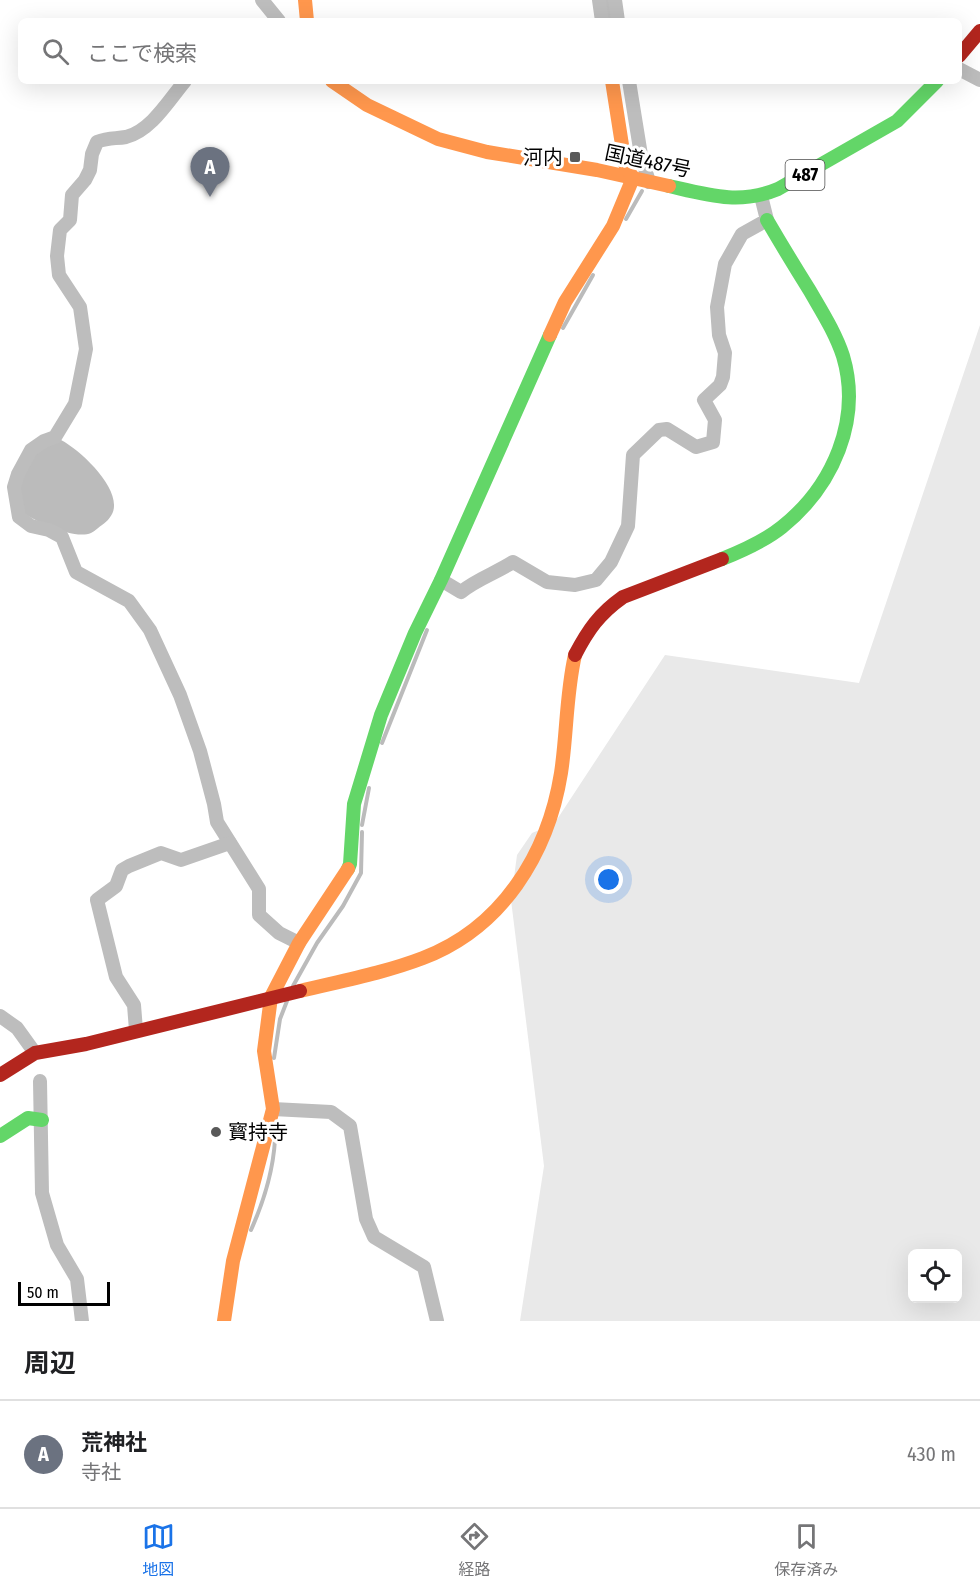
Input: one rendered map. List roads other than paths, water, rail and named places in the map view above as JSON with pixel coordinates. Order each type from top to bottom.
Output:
[{"type":"main road","points":[[305,0],[307,18]]},
{"type":"main road","points":[[962,52],[980,31]]},
{"type":"main road","name":"国道487号","points":[[336,84],[367,105],[438,139],[487,152],[633,178],[716,196],[742,198],[761,196],[778,189],[897,121],[934,84]]},
{"type":"main road","points":[[224,1321],[233,1261],[273,1109],[264,1051],[272,997],[299,943],[350,864],[354,804],[381,715],[415,633],[441,580],[565,302],[613,225],[633,178],[625,164],[612,84]]},
{"type":"main road","points":[[0,1075],[35,1053],[86,1044],[368,975],[424,958],[466,937],[501,906],[524,876],[537,853],[552,812],[561,773],[569,682],[575,655],[590,627],[609,607],[623,597],[736,553],[781,528],[810,501],[834,465],[847,420],[848,386],[843,357],[832,328],[767,220]]},
{"type":"main road","points":[[0,1136],[28,1118],[42,1120]]},
{"type":"street","points":[[262,0],[277,18]]},
{"type":"street","points":[[599,0],[602,18]]},
{"type":"street","points":[[615,0],[618,18]]},
{"type":"street","points":[[962,71],[980,80]]},
{"type":"street","points":[[181,84],[144,128],[125,137],[109,137],[97,142],[92,154],[90,170],[72,195],[70,220],[60,230],[57,256],[59,274],[80,307],[86,349],[75,404],[55,437],[31,450],[14,487],[20,517],[31,526],[49,530],[62,537],[76,572],[129,601],[150,630],[180,695],[196,740],[217,822],[260,889],[259,915],[279,933],[299,943]]},
{"type":"street","points":[[629,84],[641,155],[649,182]]},
{"type":"street","points":[[441,580],[461,592],[474,582],[513,562],[547,582],[575,585],[596,580],[611,562],[628,526],[633,455],[659,430],[667,429],[696,447],[713,442],[715,420],[704,400],[720,385],[723,377],[725,353],[719,335],[717,307],[725,264],[742,234],[767,220],[761,196]]},
{"type":"street","points":[[136,1030],[134,1005],[116,976],[98,900],[116,886],[122,870],[129,866],[161,853],[180,860],[230,843]]},
{"type":"street","points":[[0,1016],[17,1028],[35,1053]]},
{"type":"street","points":[[40,1081],[42,1193],[57,1245],[76,1279],[82,1321]]},
{"type":"street","points":[[273,1109],[331,1112],[350,1126],[366,1220],[374,1237],[424,1267],[438,1321]]},
{"type":"waterway","points":[[607,0],[610,18]]},
{"type":"waterway","points":[[626,219],[642,191]]},
{"type":"waterway","points":[[563,328],[593,275]]},
{"type":"waterway","points":[[382,743],[427,630]]},
{"type":"waterway","points":[[362,825],[369,788]]},
{"type":"waterway","points":[[293,986],[361,873],[362,832]]},
{"type":"waterway","points":[[274,1058],[280,1019],[287,1001]]},
{"type":"waterway","points":[[251,1230],[267,1186],[275,1140]]},
{"type":"place","name":"河内","points":[[575,157]]},
{"type":"place","name":"荒神社","points":[[210,197]]},
{"type":"place","name":"寳持寺","points":[[216,1132]]}]
